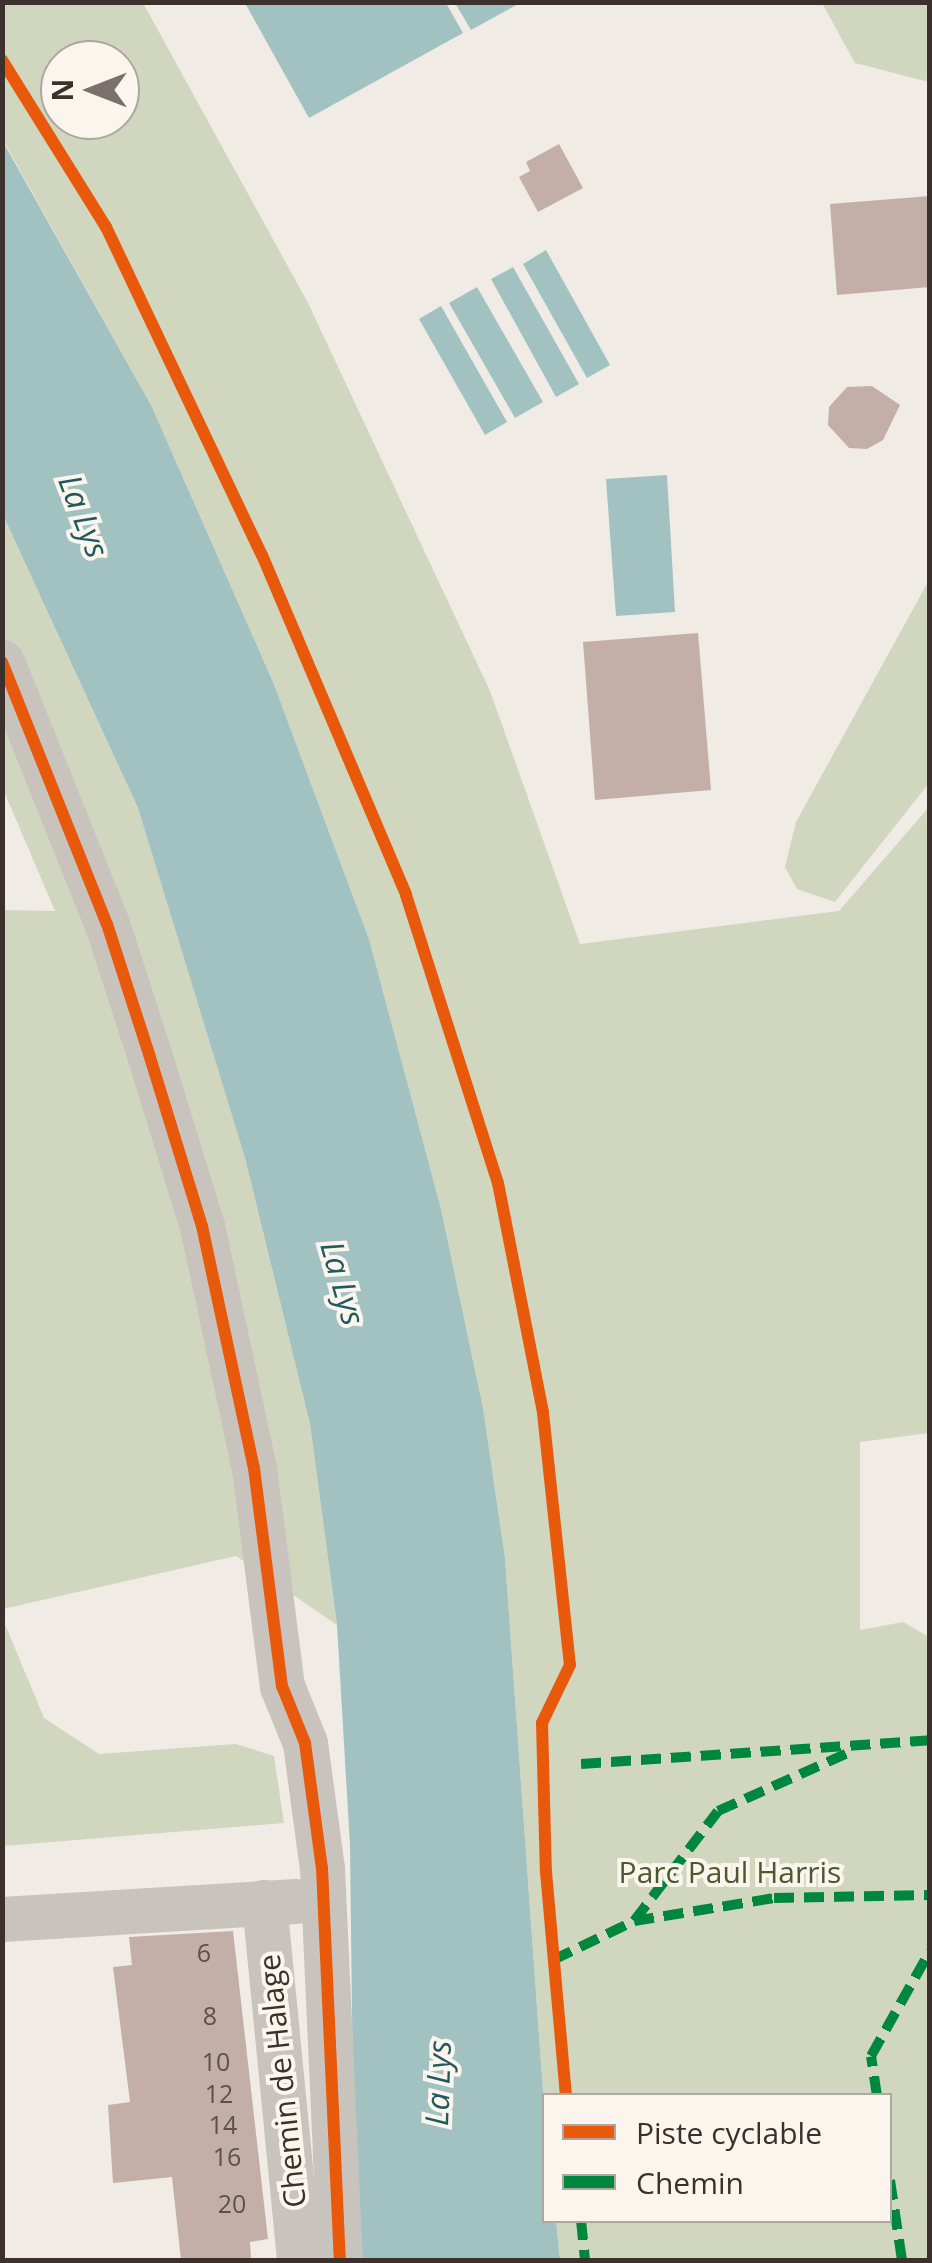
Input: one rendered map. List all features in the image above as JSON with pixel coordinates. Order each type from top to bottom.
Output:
[{"type":"street","points":[[2,662],[107,924],[202,1226],[254,1468],[282,1686],[307,1758],[325,1900],[340,2260]]},
{"type":"street","points":[[2,1919],[325,1900]]},
{"type":"street","name":"Chemin de Halage","points":[[264,1902],[300,2260]]},
{"type":"green space","name":"Parc Paul Harris","points":[[3,3],[143,3],[308,303],[490,691],[580,944],[839,911],[929,807],[929,1433],[860,1442],[860,1630],[903,1622],[929,1637],[929,2260],[560,2260],[556,2223],[892,2223],[892,2093],[543,2093],[505,1558],[483,1408],[441,1209],[369,939],[273,682],[151,405],[3,140]]},
{"type":"green space","points":[[822,3],[929,3],[929,82],[855,63]]},
{"type":"green space","points":[[3,515],[138,808],[245,1158],[310,1424],[337,1625],[236,1556],[3,1609],[2,910],[55,911],[3,789]]},
{"type":"green space","points":[[929,580],[929,783],[835,902],[797,889],[785,867],[796,822]]},
{"type":"green space","points":[[2,1617],[44,1718],[99,1754],[236,1744],[274,1756],[284,1823],[3,1846]]},
{"type":"water","points":[[245,3],[446,3],[463,33],[309,118]]},
{"type":"water","points":[[455,3],[520,3],[471,30]]},
{"type":"water","name":"La Lys","points":[[2,140],[151,405],[273,682],[369,939],[441,1209],[483,1408],[505,1558],[543,2093],[542,2223],[556,2223],[560,2260],[355,2260],[350,1845],[337,1625],[310,1424],[245,1158],[138,808],[3,515]]},
{"type":"water","points":[[546,250],[610,365],[587,378],[523,264]]},
{"type":"water","points":[[513,267],[579,384],[556,397],[491,279]]},
{"type":"water","points":[[477,287],[543,402],[515,418],[449,303]]},
{"type":"water","points":[[441,306],[507,422],[485,435],[419,319]]},
{"type":"water","points":[[667,475],[675,612],[616,616],[606,479]]},
{"type":"building","points":[[559,144],[583,188],[538,212],[519,177],[530,171],[526,162]]},
{"type":"building","points":[[930,196],[930,287],[837,295],[830,204]]},
{"type":"building","points":[[872,386],[900,405],[883,440],[867,449],[849,448],[828,425],[829,407],[847,387]]},
{"type":"building","points":[[698,633],[711,790],[595,800],[583,642]]},
{"type":"building","points":[[233,1931],[268,2239],[250,2242],[251,2260],[181,2260],[172,2177],[113,2183],[108,2105],[130,2102],[113,1967],[132,1965],[129,1937]]},
{"type":"marked path","points":[[581,1764],[930,1740]]},
{"type":"marked path","points":[[634,1921],[718,1811],[852,1751]]},
{"type":"marked path","points":[[553,1960],[634,1921],[774,1898],[930,1895]]},
{"type":"marked path","points":[[877,2093],[871,2056],[930,1951]]},
{"type":"marked path","points":[[892,2193],[902,2260]]},
{"type":"marked path","points":[[581,2223],[585,2260]]},
{"type":"cycle path","points":[[2,60],[106,227],[262,555],[406,895],[498,1183],[543,1413],[570,1665],[542,1723],[546,1872],[566,2093]]},
{"type":"cycle path","points":[[2,662],[107,924],[149,1054],[202,1226],[254,1468],[282,1686],[305,1743],[322,1868],[340,2260]]}]
